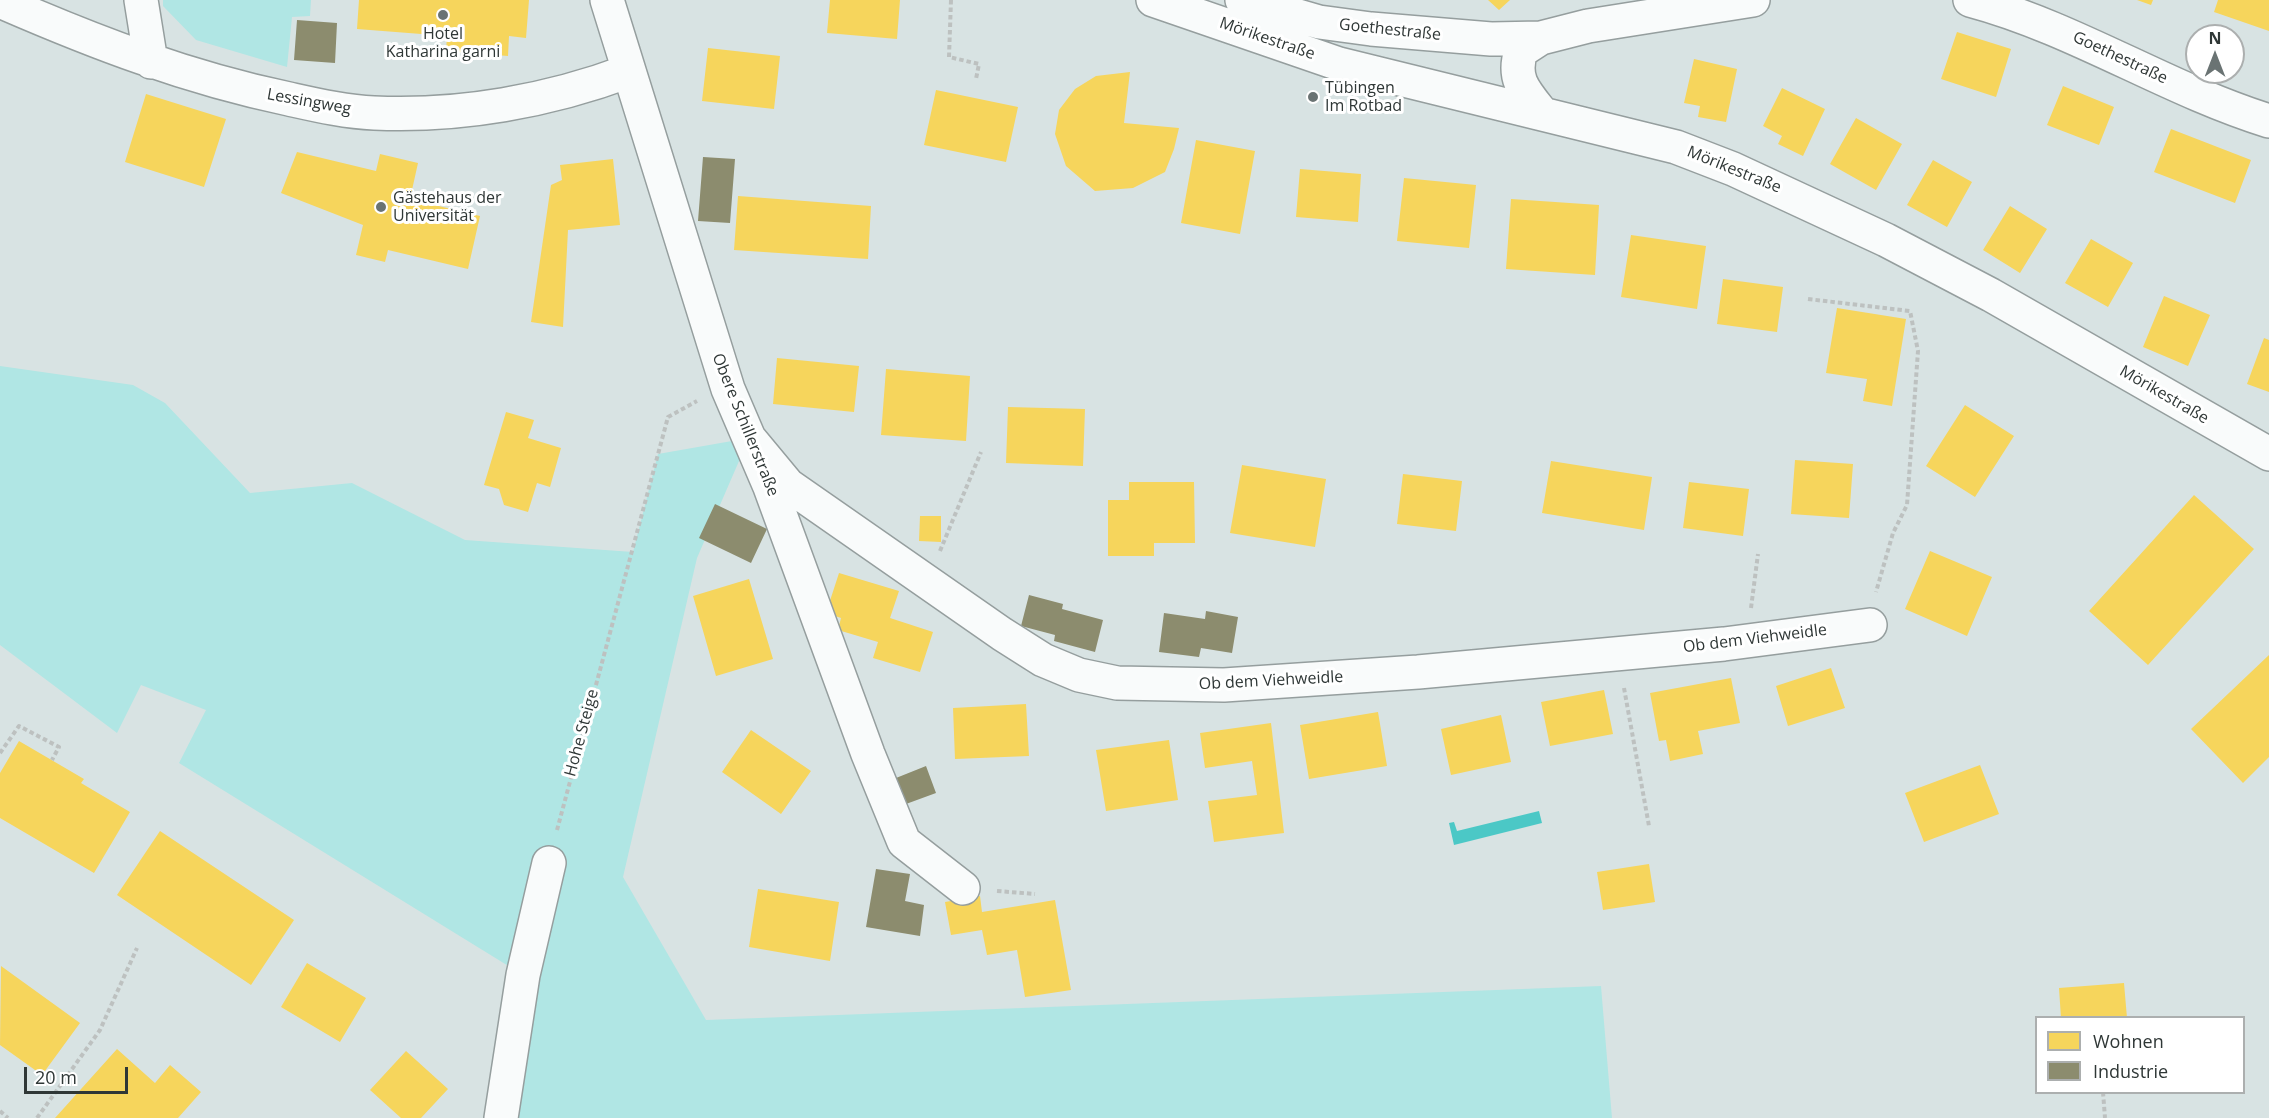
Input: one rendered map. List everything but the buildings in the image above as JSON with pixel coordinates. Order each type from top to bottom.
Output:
[{"type":"street","points":[[141,0],[150,62]]},
{"type":"street","name":"Obere Schillerstraße","points":[[607,0],[728,389],[770,487],[840,680],[904,842],[963,888]]},
{"type":"street","name":"Mörikestraße","points":[[1153,0],[1189,6],[1339,64],[1541,111],[1676,147],[1788,192],[1990,295],[2269,454]]},
{"type":"street","name":"Goethestraße","points":[[1242,0],[1319,22],[1371,29],[1491,39],[1541,38],[1588,26],[1753,0]]},
{"type":"street","name":"Goethestraße","points":[[1970,0],[2003,9],[2066,33],[2166,81],[2235,110],[2269,121]]},
{"type":"street","name":"Lessingweg","points":[[0,1],[150,62],[225,86],[372,113],[483,108],[596,83],[629,71]]},
{"type":"street","name":"Goethestraße","points":[[1541,38],[1521,51],[1516,65],[1520,83],[1541,111]]},
{"type":"street","name":"Ob dem Viehweidle","points":[[749,438],[788,485],[1043,660],[1079,675],[1117,683],[1203,685],[1290,682],[1618,654],[1747,641],[1870,625]]},
{"type":"street","points":[[501,1118],[523,975],[549,863]]},
{"type":"path","points":[[951,0],[948,57],[979,64],[976,79]]},
{"type":"path","points":[[1808,299],[1910,311],[1918,351],[1907,505],[1893,533],[1875,594],[1870,625]]},
{"type":"path","name":"Hohe Steige","points":[[549,863],[668,417],[693,402],[728,389]]},
{"type":"path","points":[[928,582],[981,453]]},
{"type":"path","points":[[1747,641],[1758,554]]},
{"type":"path","points":[[1618,654],[1649,826]]},
{"type":"path","points":[[0,753],[19,726],[59,747],[52,760]]},
{"type":"path","points":[[37,1118],[100,1030],[137,948]]},
{"type":"path","points":[[2103,1094],[2104,1118]]},
{"type":"path","points":[[0,1111],[8,1118]]},
{"type":"shaded area","points":[[163,0],[311,0],[310,16],[292,17],[287,67],[196,40],[163,6]]},
{"type":"shaded area","points":[[0,366],[133,385],[165,403],[250,493],[352,483],[465,540],[633,552],[658,454],[749,438],[697,558],[623,877],[706,1020],[1601,986],[1612,1118],[501,1118],[523,975],[179,763],[206,710],[141,685],[117,733],[0,645]]},
{"type":"water","points":[[1539,811],[1542,823],[1454,845],[1449,823],[1454,822],[1457,831]]},
{"type":"place","name":"Hotel Katharina garni","points":[[443,15]]},
{"type":"place","name":"Tübingen Im Rotbad","points":[[1313,97]]},
{"type":"place","name":"Gästehaus der Universität","points":[[381,207]]}]
